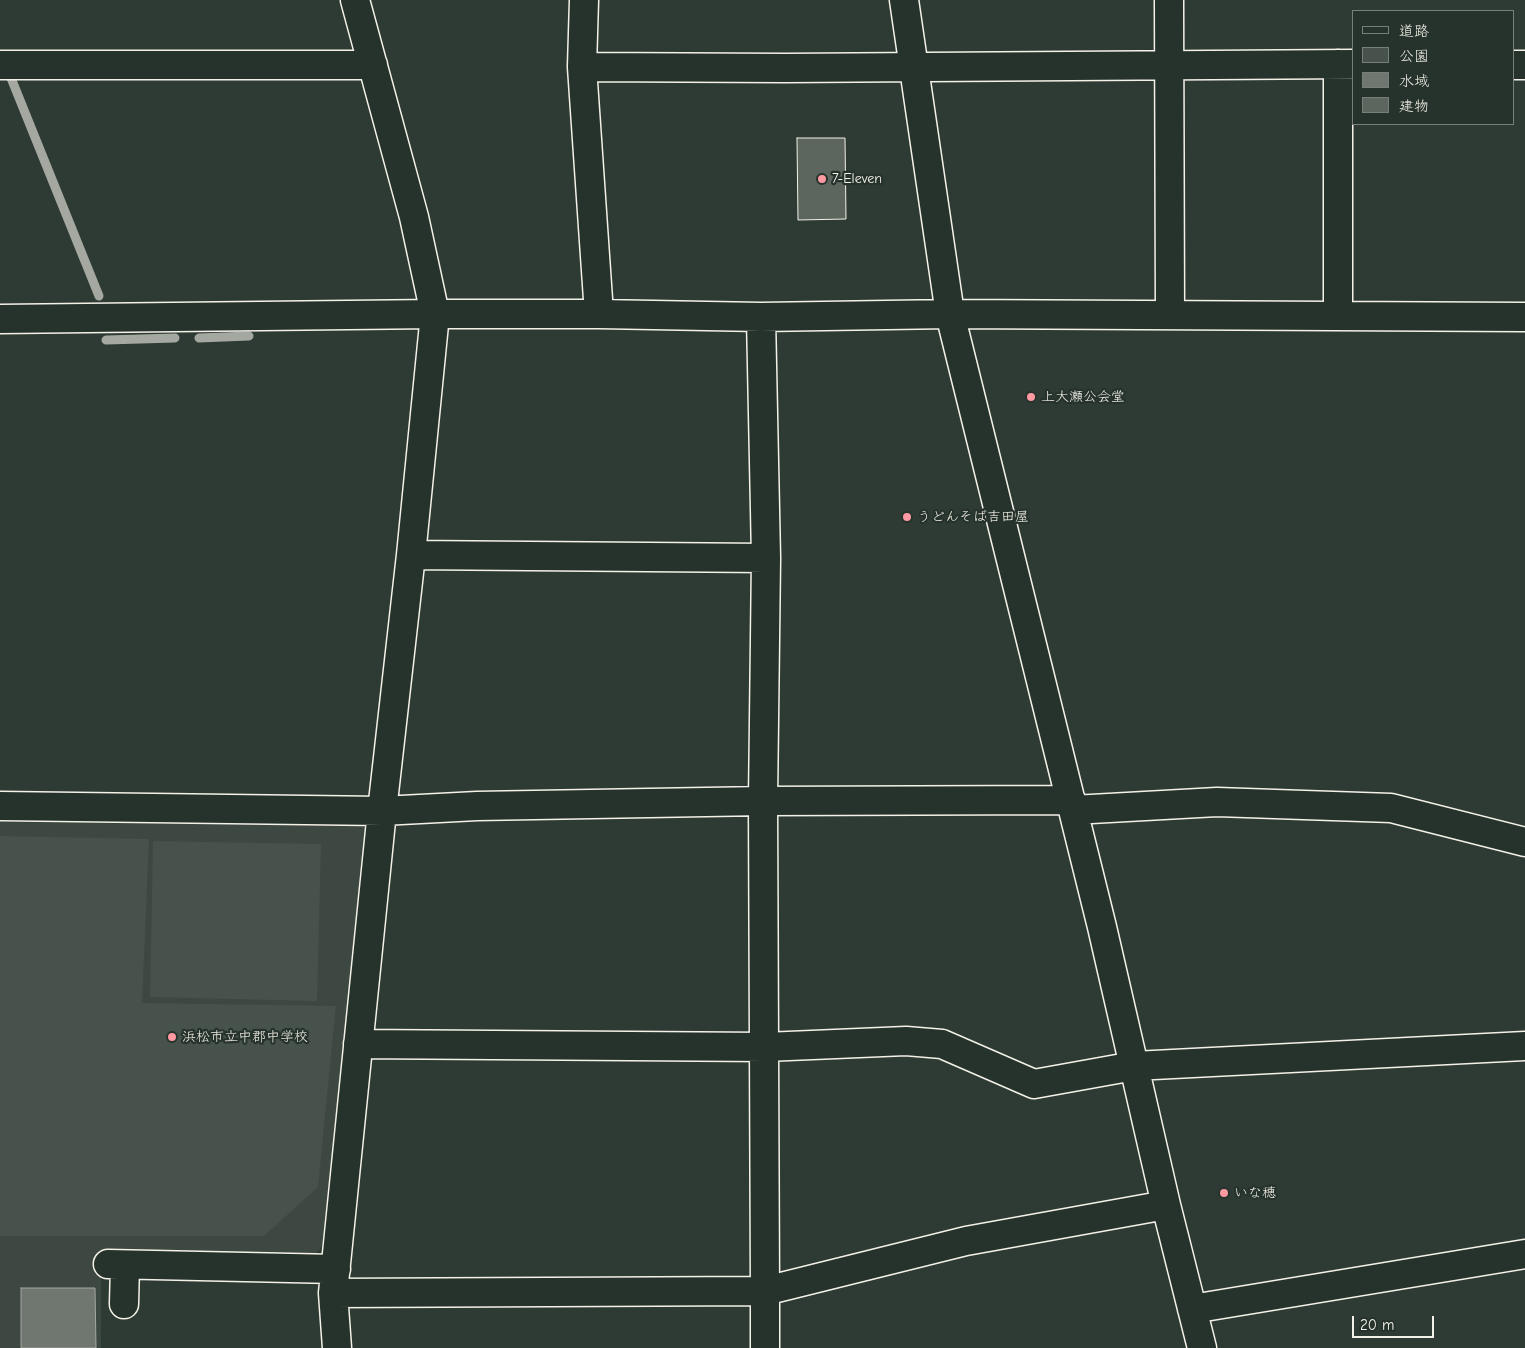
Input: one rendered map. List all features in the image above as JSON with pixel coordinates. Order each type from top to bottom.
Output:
[{"type":"street","points":[[337,1348],[335,1281],[382,811],[411,555],[434,314],[414,217],[355,0]]},
{"type":"street","points":[[584,0],[582,67],[599,314]]},
{"type":"street","points":[[904,0],[950,314],[1072,805],[1166,1205],[1202,1348]]},
{"type":"street","points":[[1169,0],[1170,315]]},
{"type":"street","points":[[5,64],[373,65]]},
{"type":"street","points":[[582,67],[1346,64],[1338,315]]},
{"type":"street","points":[[0,319],[434,314],[599,314],[761,317],[950,314],[1525,317]]},
{"type":"street","points":[[761,317],[766,558],[763,801],[765,1348]]},
{"type":"street","points":[[411,555],[766,558]]},
{"type":"street","points":[[0,806],[382,811],[477,806],[763,801],[1072,805],[1217,802],[1391,808],[1525,842]]},
{"type":"street","points":[[358,1044],[765,1048],[906,1041],[942,1044],[1034,1084],[1134,1066],[1525,1046]]},
{"type":"street","points":[[124,1304],[116,1265],[335,1281],[765,1291],[966,1240],[1166,1205]]},
{"type":"street","points":[[1192,1309],[1525,1254]]},
{"type":"shaded area","name":"浜松市立中郡中学校","points":[[0,822],[367,826],[322,1247],[312,1257],[101,1254],[101,1348],[0,1348]]},
{"type":"green space","name":"浜松市立中郡中学校","points":[[0,836],[149,839],[142,1003],[336,1006],[318,1187],[264,1236],[0,1236]]},
{"type":"green space","points":[[153,841],[321,844],[317,1001],[150,997]]},
{"type":"water","points":[[21,1288],[95,1288],[96,1348],[21,1348]]},
{"type":"building","name":"7-Eleven","points":[[797,138],[845,138],[846,219],[798,220]]},
{"type":"waterway","points":[[7,68],[99,296]]},
{"type":"waterway","points":[[199,338],[249,336]]},
{"type":"waterway","points":[[106,340],[175,338]]},
{"type":"place","name":"7-Eleven","points":[[822,179]]},
{"type":"place","name":"上大瀬公会堂","points":[[1031,397]]},
{"type":"place","name":"うどんそば吉田屋","points":[[907,517]]},
{"type":"place","name":"浜松市立中郡中学校","points":[[172,1037]]},
{"type":"place","name":"いな穂","points":[[1224,1193]]}]
